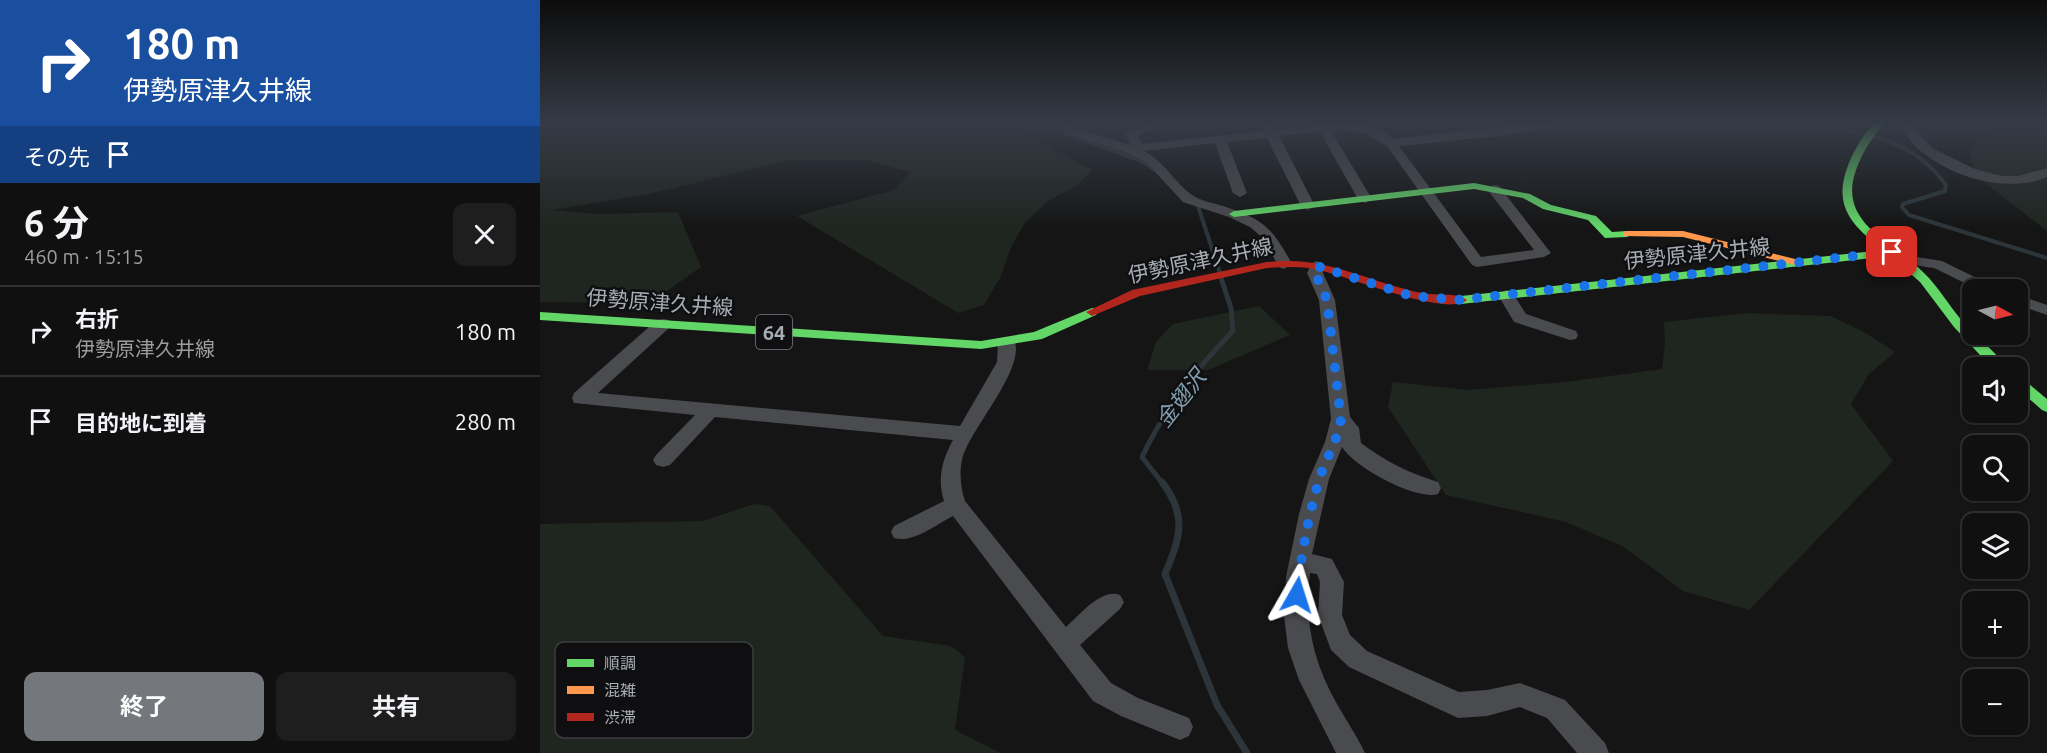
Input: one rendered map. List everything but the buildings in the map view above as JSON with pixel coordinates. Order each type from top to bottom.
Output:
[{"type":"main road","points":[[1857,158],[1845,184],[1845,196],[1856,219],[1923,277],[1954,319],[1990,357]]},
{"type":"main road","points":[[1234,214],[1474,186],[1526,196],[1547,207],[1592,218],[1609,236],[1644,233],[1683,234],[1798,263]]},
{"type":"main road","name":"伊勢原津久井線","points":[[540,316],[950,345],[981,345],[1007,342],[1053,331],[1115,300],[1136,293],[1256,267],[1284,264],[1317,266],[1411,296],[1458,300],[1798,263],[1898,256]]},
{"type":"main road","points":[[2028,391],[2047,407]]},
{"type":"street","points":[[1149,158],[1188,199],[1234,214],[1255,224],[1269,236],[1284,264]]},
{"type":"street","points":[[1227,158],[1240,193]]},
{"type":"street","points":[[1284,158],[1308,206]]},
{"type":"street","points":[[1342,158],[1365,198]]},
{"type":"street","points":[[1401,158],[1477,262],[1544,253],[1494,189]]},
{"type":"street","points":[[1941,158],[1977,174],[2015,180],[2028,179],[2047,172]]},
{"type":"street","points":[[1898,256],[1938,264],[1970,279]]},
{"type":"street","points":[[1317,266],[1315,273],[1327,300],[1341,419],[1320,479],[1301,562],[1295,611],[1297,632],[1305,665],[1351,753]]},
{"type":"street","points":[[1506,295],[1520,318],[1570,335]]},
{"type":"street","points":[[2028,303],[2047,310]]},
{"type":"street","points":[[663,324],[581,398],[966,434]]},
{"type":"street","points":[[1007,342],[1006,362],[952,459],[951,490],[956,505],[1063,645],[1102,692],[1130,707],[1180,727]]},
{"type":"street","points":[[663,460],[711,410]]},
{"type":"street","points":[[1341,419],[1349,428],[1352,446],[1379,468],[1409,484],[1431,488]]},
{"type":"street","points":[[902,532],[956,505]]},
{"type":"street","points":[[1301,562],[1324,566],[1332,582],[1330,615],[1340,642],[1358,659],[1458,705],[1486,703],[1520,694],[1556,709],[1595,753]]},
{"type":"street","points":[[1063,645],[1112,602]]},
{"type":"shaded area","points":[[540,158],[1070,158],[1093,170],[1076,186],[1048,201],[1024,224],[1012,245],[1000,278],[984,305],[958,313],[797,216],[894,190],[910,172],[865,160],[790,160],[649,194],[552,210],[598,214],[678,212],[701,267],[664,293],[624,303],[540,302]]},
{"type":"shaded area","points":[[1971,158],[2047,158],[2047,231],[1975,175]]},
{"type":"shaded area","points":[[1259,306],[1290,335],[1208,370],[1147,370],[1156,342],[1173,324]]},
{"type":"shaded area","points":[[1746,313],[1831,316],[1864,332],[1895,352],[1869,374],[1851,404],[1893,461],[1749,610],[1683,591],[1624,547],[1566,522],[1446,495],[1388,407],[1393,382],[1469,390],[1565,382],[1662,369],[1665,344],[1664,322]]},
{"type":"shaded area","points":[[754,504],[770,506],[883,636],[951,646],[965,657],[955,730],[1001,753],[540,753],[540,524],[703,521]]},
{"type":"waterway","name":"金翅沢","points":[[1134,158],[1155,170]]},
{"type":"waterway","points":[[1920,158],[1946,185],[1945,191],[1903,204],[1902,207],[1909,215],[2047,258]]},
{"type":"waterway","name":"金翅沢","points":[[1196,200],[1222,279]]},
{"type":"waterway","name":"金翅沢","points":[[1163,484],[1142,457],[1160,423],[1182,390],[1233,331],[1231,308],[1221,278]]},
{"type":"waterway","name":"金翅沢","points":[[1162,482],[1176,506],[1179,527],[1175,549],[1165,574],[1217,705],[1247,753]]},
{"type":"traffic: fast","points":[[1856,158],[1847,181],[1847,199],[1852,214],[1862,227],[1919,274],[1964,331],[1989,357]]},
{"type":"traffic: fast","points":[[1234,214],[1474,186],[1526,196],[1547,207],[1592,218],[1609,236],[1627,234]]},
{"type":"traffic: fast","points":[[1461,300],[1892,252]]},
{"type":"traffic: fast","points":[[540,316],[981,345],[1037,336],[1092,312]]},
{"type":"traffic: fast","points":[[2028,391],[2047,407]]},
{"type":"traffic: slow","points":[[1627,234],[1683,234],[1799,263]]},
{"type":"traffic: jam","points":[[1092,312],[1136,293],[1267,265],[1286,264],[1312,265],[1336,270],[1422,297],[1461,300]]},
{"type":"route","points":[[1297,595],[1312,509],[1341,419],[1327,300],[1315,273],[1317,266],[1411,296],[1436,300],[1458,300],[1892,252]]}]
